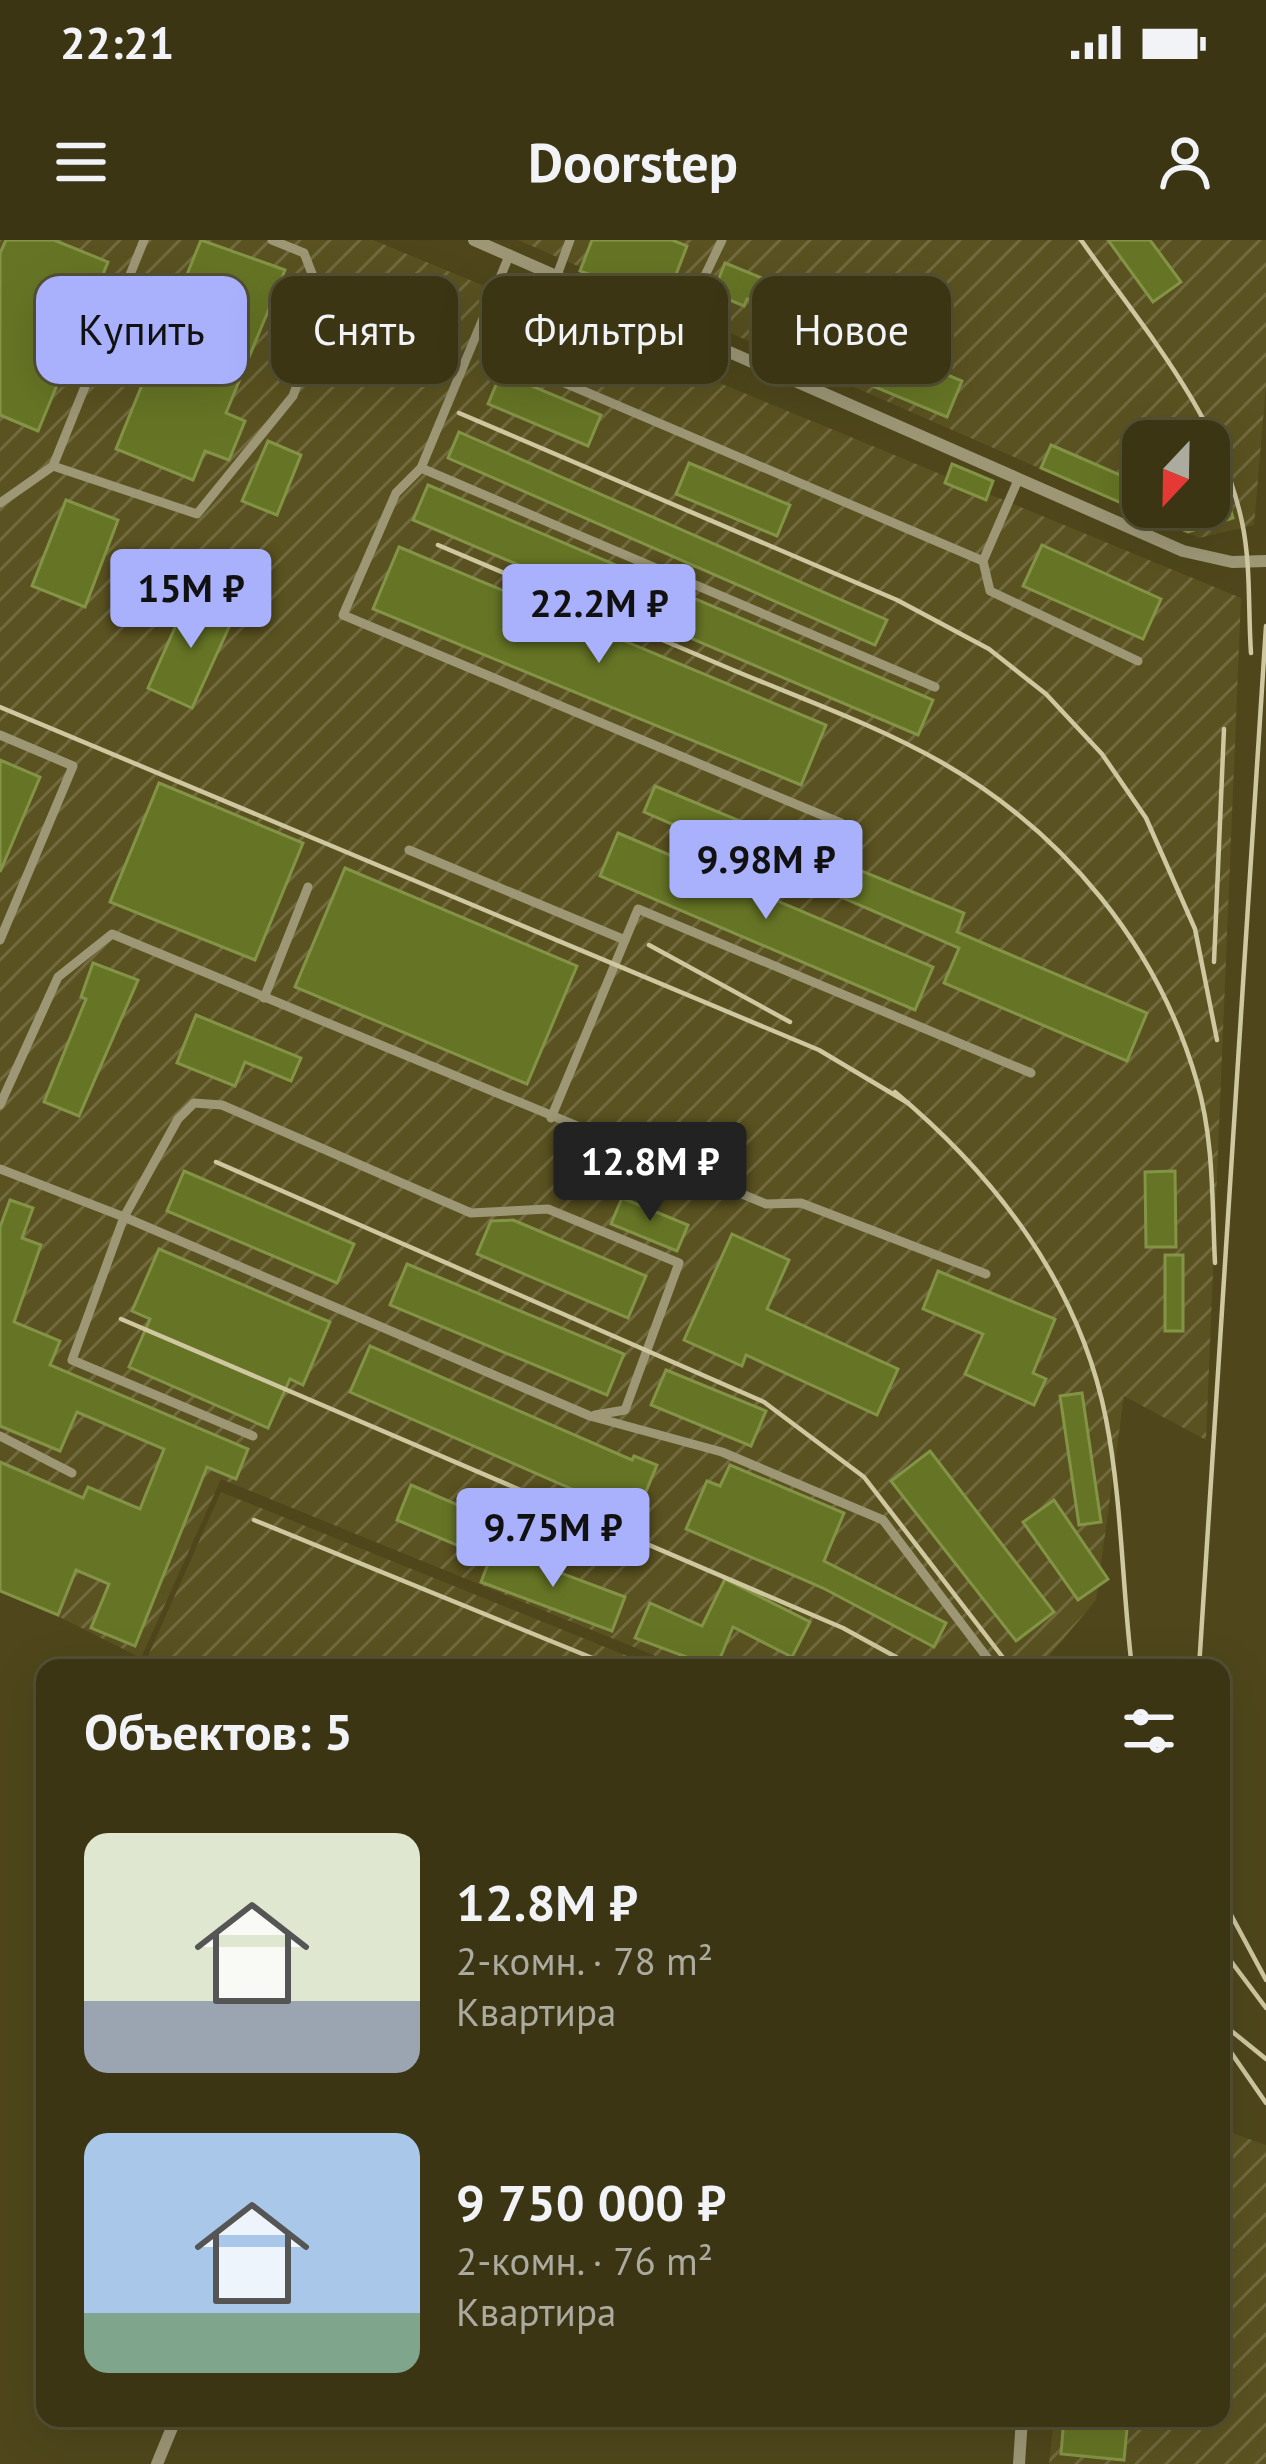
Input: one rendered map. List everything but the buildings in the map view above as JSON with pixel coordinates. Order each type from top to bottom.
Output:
[{"type":"street","points":[[474,240],[552,276]]},
{"type":"street","points":[[728,354],[1183,551],[1232,562],[1266,561]]},
{"type":"street","points":[[157,2464],[172,2427]]},
{"type":"street","points":[[1018,2464],[1021,2427]]},
{"type":"lane","points":[[0,503],[53,466],[143,240]]},
{"type":"lane","points":[[53,466],[196,514],[293,396],[325,307],[304,254],[272,240]]},
{"type":"lane","points":[[557,276],[570,240]]},
{"type":"lane","points":[[705,276],[722,240]]},
{"type":"lane","points":[[509,256],[421,468],[396,493],[343,615],[841,823]]},
{"type":"lane","points":[[567,384],[982,561]]},
{"type":"lane","points":[[421,468],[935,687]]},
{"type":"lane","points":[[1018,480],[982,561],[990,591],[1138,662]]},
{"type":"lane","points":[[0,735],[73,766],[0,940]]},
{"type":"lane","points":[[409,850],[625,940]]},
{"type":"lane","points":[[265,998],[308,887]]},
{"type":"lane","points":[[551,1118],[638,909],[1030,1073]]},
{"type":"lane","points":[[0,1105],[58,977],[112,934],[766,1204],[801,1203],[986,1274]]},
{"type":"lane","points":[[253,1436],[73,1360],[124,1217],[178,1119],[194,1103],[208,1104],[471,1213],[548,1209],[679,1263],[625,1410],[590,1416]]},
{"type":"lane","points":[[0,1169],[124,1217],[590,1416],[722,1452],[883,1520],[988,1659]]},
{"type":"lane","points":[[0,1436],[72,1473]]},
{"type":"shaded area","points":[[0,240],[373,240],[482,285],[482,384],[722,384],[1241,598],[1206,1440],[1124,1396],[1096,1600],[1047,1659],[663,1659],[221,1479],[141,1658],[0,1587]]},
{"type":"shaded area","points":[[518,240],[1266,240],[1266,385],[1254,525],[1199,538],[1176,528],[1230,528],[1230,420],[1122,420],[1122,504],[847,384],[951,384],[951,276],[752,276],[752,342],[728,332],[728,276],[600,276]]},
{"type":"shaded area","points":[[221,1492],[635,1659],[155,1659],[148,1656]]},
{"type":"shaded area","points":[[1230,2132],[1266,2145],[1266,2464],[1049,2464],[1053,2427],[1230,2427]]},
{"type":"railway","points":[[1081,240],[1153,339],[1216,445],[1245,538],[1251,653]]},
{"type":"railway","points":[[459,413],[897,600],[989,649],[1046,694],[1102,754],[1146,818],[1195,929],[1217,1040]]},
{"type":"railway","points":[[438,545],[891,736],[986,790],[1066,858],[1131,939],[1180,1032],[1207,1126],[1215,1263]]},
{"type":"railway","points":[[1200,1659],[1266,626]]},
{"type":"railway","points":[[0,707],[819,1050],[908,1103]]},
{"type":"railway","points":[[1214,962],[1224,729]]},
{"type":"railway","points":[[649,945],[790,1022]]},
{"type":"railway","points":[[895,1092],[1000,1198],[1055,1280],[1076,1324],[1106,1419],[1131,1659]]},
{"type":"railway","points":[[216,1162],[764,1402],[864,1477],[1004,1659]]},
{"type":"railway","points":[[121,1319],[843,1628],[900,1659]]},
{"type":"railway","points":[[254,1520],[595,1659]]},
{"type":"railway","points":[[1230,1913],[1266,1980]]},
{"type":"railway","points":[[1230,1960],[1266,2008]]},
{"type":"railway","points":[[1230,2030],[1266,2059]]},
{"type":"railway","points":[[1230,2051],[1266,2103]]}]
